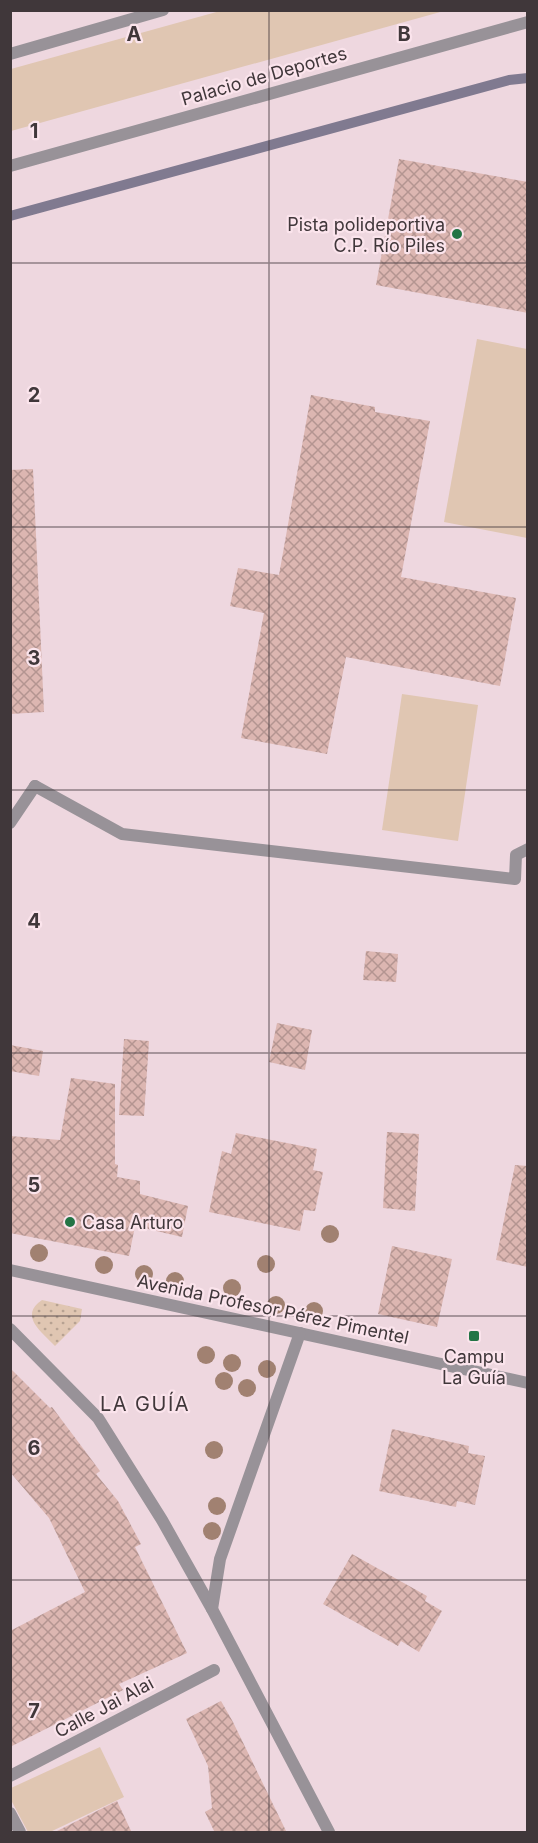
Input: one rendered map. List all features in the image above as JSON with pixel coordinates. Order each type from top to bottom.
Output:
[{"type":"street","points":[[10,54],[163,10]]},
{"type":"street","name":"Palacio de Deportes","points":[[10,166],[528,22]]},
{"type":"street","points":[[10,823],[35,786],[122,834],[515,879],[516,855],[528,849]]},
{"type":"street","name":"Avenida Profesor Pérez Pimentel","points":[[10,1270],[528,1383]]},
{"type":"street","points":[[10,1329],[98,1418],[162,1520],[212,1609],[329,1833]]},
{"type":"street","points":[[212,1609],[220,1559],[300,1333]]},
{"type":"street","name":"Calle Jai Alai","points":[[10,1776],[214,1670]]},
{"type":"street","points":[[10,1813],[20,1833]]},
{"type":"shaded area","points":[[220,11],[444,11],[11,131],[11,69]]},
{"type":"shaded area","points":[[477,339],[527,349],[527,538],[444,522]]},
{"type":"shaded area","points":[[402,694],[478,705],[458,841],[382,830]]},
{"type":"shaded area","points":[[42,1300],[82,1309],[80,1321],[55,1346],[39,1330],[32,1318],[35,1306]]},
{"type":"shaded area","points":[[100,1747],[124,1797],[50,1832],[28,1832],[11,1800],[11,1788]]},
{"type":"building","name":"Pista polideportiva C.P. Río Piles","points":[[399,159],[528,182],[528,313],[376,285]]},
{"type":"building","points":[[311,395],[375,407],[375,412],[430,421],[401,577],[516,598],[500,686],[346,657],[327,754],[241,738],[264,613],[230,606],[238,568],[279,575]]},
{"type":"building","points":[[33,469],[44,712],[10,714],[10,470]]},
{"type":"building","points":[[366,951],[398,954],[396,982],[363,980]]},
{"type":"building","points":[[277,1023],[312,1030],[305,1070],[269,1062]]},
{"type":"building","points":[[124,1039],[149,1041],[144,1116],[119,1115]]},
{"type":"building","points":[[10,1045],[43,1051],[39,1076],[10,1071]]},
{"type":"building","points":[[71,1078],[115,1084],[117,1177],[140,1181],[140,1194],[188,1206],[182,1237],[135,1226],[129,1256],[10,1233],[10,1136],[60,1140]]},
{"type":"building","points":[[387,1132],[419,1134],[415,1211],[383,1208]]},
{"type":"building","points":[[236,1133],[317,1149],[313,1170],[323,1172],[315,1211],[304,1210],[300,1231],[209,1212],[222,1151],[231,1154]]},
{"type":"building","points":[[515,1165],[528,1166],[528,1267],[496,1260]]},
{"type":"building","points":[[392,1246],[452,1259],[437,1327],[378,1314]]},
{"type":"building","points":[[10,1368],[50,1408],[52,1407],[100,1471],[96,1474],[118,1501],[141,1544],[135,1547],[187,1653],[119,1684],[123,1690],[10,1747],[10,1631],[85,1592],[49,1518],[10,1472]]},
{"type":"building","points":[[392,1429],[469,1446],[468,1453],[485,1456],[475,1505],[457,1501],[456,1507],[379,1491]]},
{"type":"building","points":[[352,1554],[427,1596],[425,1601],[442,1611],[419,1652],[401,1641],[398,1646],[323,1604]]},
{"type":"building","points":[[221,1701],[287,1833],[215,1833],[205,1812],[212,1808],[208,1766],[186,1719]]},
{"type":"building","points":[[117,1801],[132,1833],[53,1833]]},
{"type":"waterway","points":[[10,216],[509,80],[528,78]]},
{"type":"place","name":"Pista polideportiva C.P. Río Piles","points":[[457,234]]},
{"type":"place","name":"Casa Arturo","points":[[70,1222]]},
{"type":"place","name":"Campu La Guía","points":[[474,1336]]},
{"type":"district","name":"LA GUÍA","points":[[145,1404]]}]
